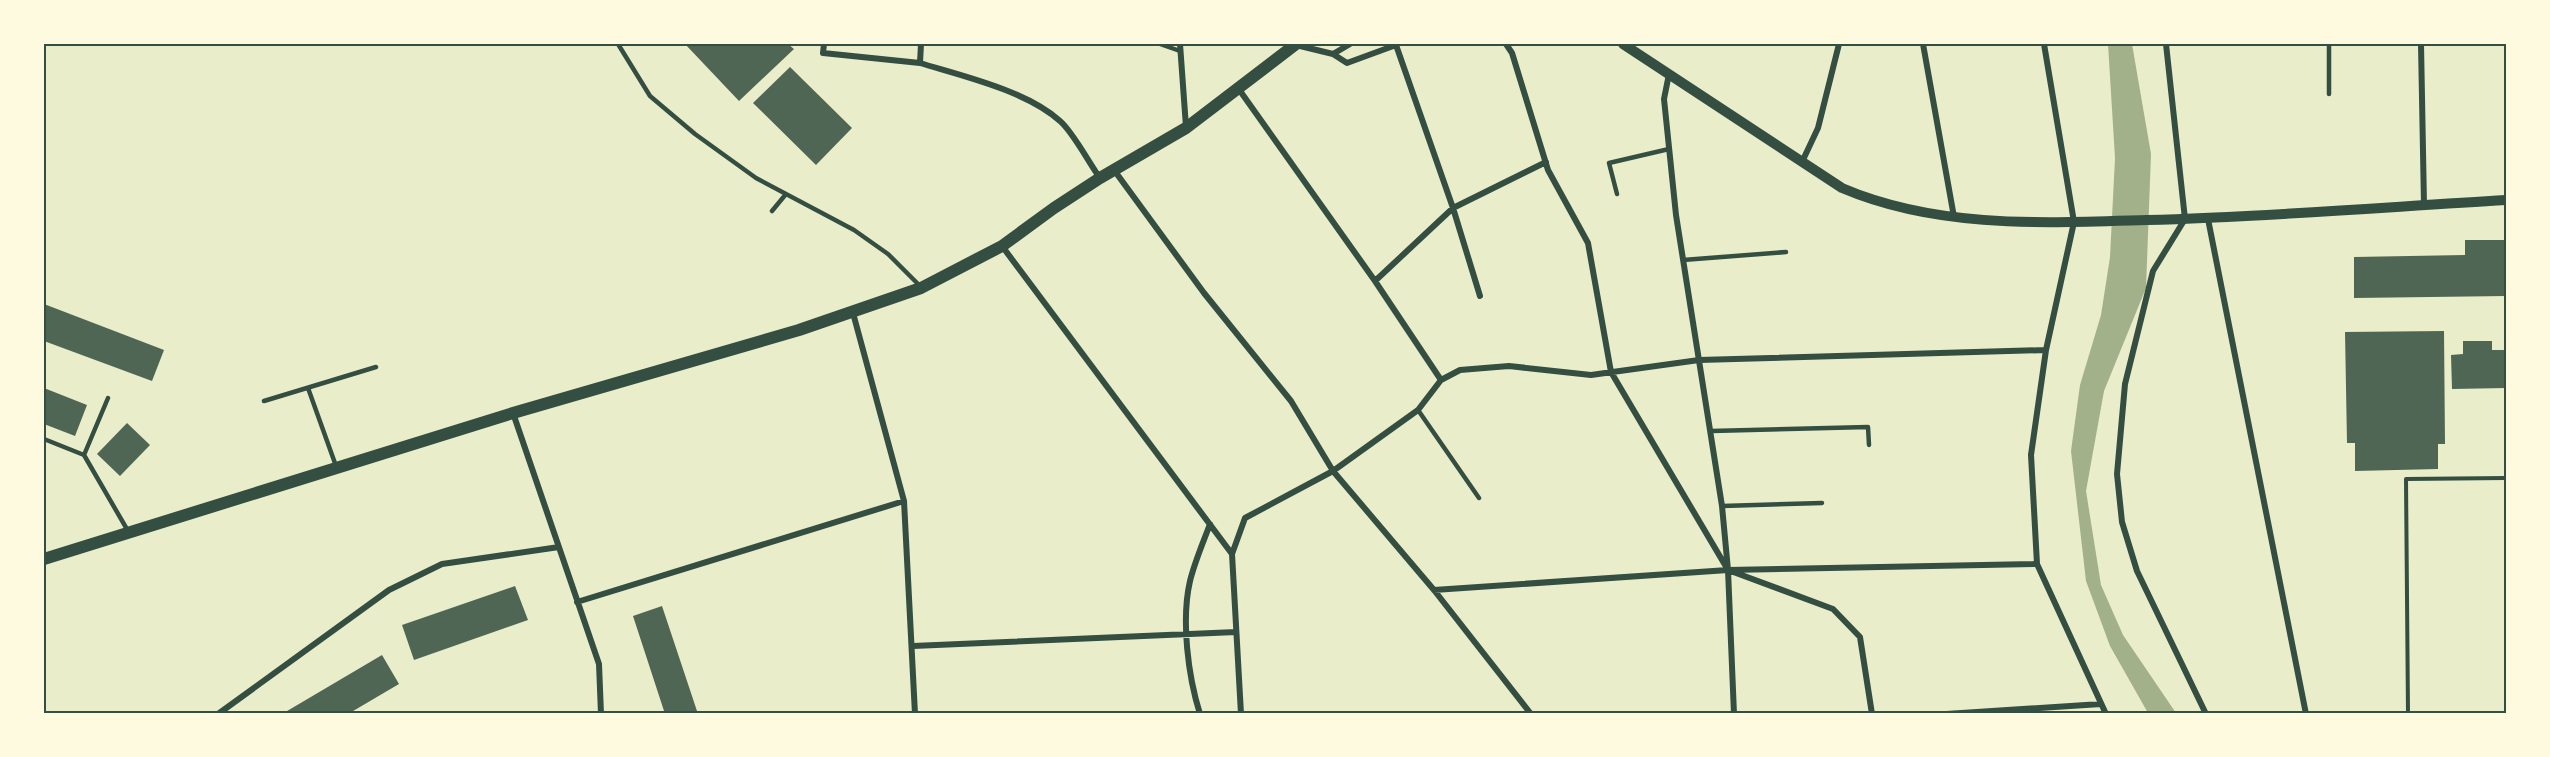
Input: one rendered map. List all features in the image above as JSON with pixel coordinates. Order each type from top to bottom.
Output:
[{"type":"main road","points":[[44,559],[513,413],[853,313],[921,288],[1002,246],[1100,178],[1186,128],[1295,44]]},
{"type":"street","points":[[824,44],[823,53],[920,63],[984,82],[1027,101],[1061,122],[1100,178]]},
{"type":"street","points":[[920,63],[921,44]]},
{"type":"street","points":[[1180,44],[1186,128]]},
{"type":"street","points":[[1295,44],[1333,54],[1347,63],[1396,45],[1453,208],[1480,296]]},
{"type":"street","points":[[1333,54],[1350,44]]},
{"type":"street","points":[[1506,44],[1512,53],[1546,162],[1588,243],[1611,372],[1728,570],[1833,609],[1860,637],[1872,714]]},
{"type":"street","points":[[1623,44],[1842,188],[1870,200],[1931,214],[2014,222],[2208,219],[2506,200]]},
{"type":"street","points":[[1802,162],[1818,128],[1839,44]]},
{"type":"street","points":[[1923,44],[1954,217]]},
{"type":"street","points":[[2044,44],[2074,222],[2046,350],[2031,454],[2037,564],[2106,714]]},
{"type":"street","points":[[2166,44],[2185,219],[2153,271],[2126,384],[2117,474],[2122,522],[2138,571],[2206,714]]},
{"type":"street","points":[[2421,44],[2424,205]]},
{"type":"street","points":[[1669,74],[1664,99],[1669,149],[1683,260],[1712,431],[1722,506],[1728,570],[1734,714]]},
{"type":"street","points":[[1238,88],[1375,280],[1441,380]]},
{"type":"street","points":[[1375,280],[1453,208],[1546,162]]},
{"type":"street","points":[[1114,170],[1204,293],[1292,401],[1333,471],[1434,590],[1531,714]]},
{"type":"street","points":[[2208,219],[2306,714]]},
{"type":"street","points":[[1002,246],[1232,554]]},
{"type":"street","points":[[853,313],[904,501],[915,714]]},
{"type":"street","points":[[1241,714],[1232,554],[1245,518],[1333,471],[1418,410],[1441,380],[1460,370],[1509,366],[1591,375],[1699,360],[2046,350]]},
{"type":"street","points":[[513,413],[599,664],[601,714]]},
{"type":"street","points":[[577,602],[904,501]]},
{"type":"street","points":[[1200,714],[1191,686],[1186,634],[1190,583],[1210,524]]},
{"type":"street","points":[[218,714],[389,590],[442,564],[559,547]]},
{"type":"street","points":[[1434,590],[1728,570],[2037,564]]},
{"type":"street","points":[[913,646],[1236,632]]},
{"type":"street","points":[[1946,714],[2101,704]]},
{"type":"lane","points":[[618,44],[650,96],[695,134],[756,178],[854,230],[888,254],[921,288]]},
{"type":"lane","points":[[1160,44],[1180,51]]},
{"type":"lane","points":[[2329,44],[2329,94]]},
{"type":"lane","points":[[1617,194],[1609,163],[1669,149]]},
{"type":"lane","points":[[772,211],[786,194]]},
{"type":"lane","points":[[1683,260],[1785,252]]},
{"type":"lane","points":[[264,401],[376,367]]},
{"type":"lane","points":[[308,388],[337,468]]},
{"type":"lane","points":[[84,454],[108,398]]},
{"type":"lane","points":[[1418,410],[1479,498]]},
{"type":"lane","points":[[1712,431],[1868,427],[1869,445]]},
{"type":"lane","points":[[44,439],[84,454],[129,533]]},
{"type":"lane","points":[[1722,506],[1822,502]]},
{"type":"path","points":[[2408,714],[2406,479],[2506,478]]},
{"type":"shaded area","points":[[2108,44],[2132,44],[2151,154],[2146,288],[2104,391],[2086,491],[2101,585],[2123,635],[2176,713],[2148,713],[2110,646],[2086,581],[2071,451],[2080,385],[2101,315],[2110,257],[2115,158]]},
{"type":"building","points":[[685,44],[788,44],[794,49],[739,101]]},
{"type":"building","points":[[790,67],[852,128],[816,165],[753,103]]},
{"type":"building","points":[[2465,240],[2506,240],[2506,296],[2354,298],[2354,257],[2465,255]]},
{"type":"building","points":[[44,304],[164,350],[152,381],[44,341]]},
{"type":"building","points":[[2444,331],[2445,444],[2438,444],[2438,469],[2355,471],[2355,443],[2347,443],[2345,332]]},
{"type":"building","points":[[2463,341],[2492,341],[2492,350],[2506,350],[2506,388],[2452,389],[2451,355],[2463,354]]},
{"type":"building","points":[[44,388],[87,405],[75,436],[44,424]]},
{"type":"building","points":[[127,423],[150,445],[120,476],[97,454]]},
{"type":"building","points":[[515,586],[528,620],[414,660],[402,625]]},
{"type":"building","points":[[662,606],[698,714],[665,714],[633,616]]},
{"type":"building","points":[[382,655],[399,684],[348,714],[282,714]]}]
